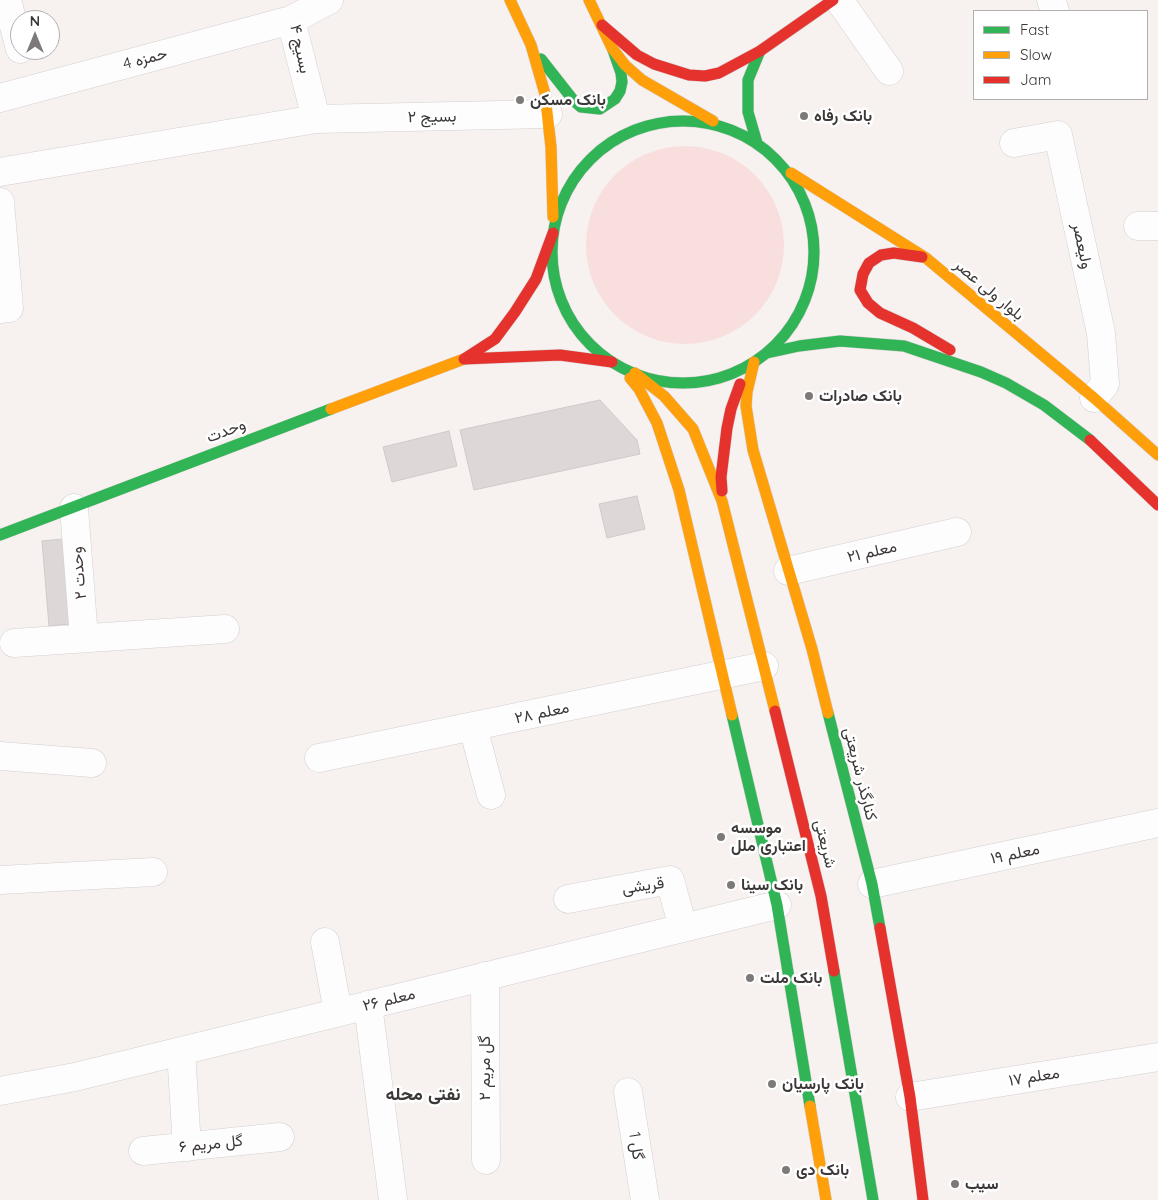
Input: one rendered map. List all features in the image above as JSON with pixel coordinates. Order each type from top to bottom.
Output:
[{"type":"main road","points":[[510,0],[531,45],[545,94],[551,147],[553,271],[561,300],[576,327],[596,350],[617,365],[650,379],[681,383],[712,380],[741,370],[767,354],[788,331],[804,305],[813,275],[814,237],[805,201],[785,169],[757,143],[723,127],[642,80],[625,65],[612,48]]},
{"type":"main road","points":[[531,45],[574,101],[581,107],[600,109],[616,99],[622,82],[621,73],[612,48],[589,0]]},
{"type":"main road","points":[[599,22],[637,55],[654,64],[689,75],[705,76],[719,73],[760,52],[833,0]]},
{"type":"main road","points":[[757,143],[748,112],[748,80],[760,52]]},
{"type":"main road","points":[[553,233],[564,197],[584,165],[613,141],[648,126],[686,121],[723,127]]},
{"type":"main road","name":"بلوار ولی عصر","points":[[785,169],[926,258],[1094,398],[1158,455]]},
{"type":"main road","name":"وحدت","points":[[0,535],[464,359],[495,339],[515,312],[536,279],[553,233]]},
{"type":"main road","points":[[926,258],[894,253],[881,255],[868,263],[863,274],[860,290],[868,303],[880,313],[913,328],[1044,405],[1097,445],[1158,505]]},
{"type":"main road","points":[[767,354],[799,346],[840,341],[881,343],[904,346],[957,362],[1006,383]]},
{"type":"main road","name":"وحدت","points":[[464,359],[560,355],[617,365]]},
{"type":"main road","points":[[722,500],[722,468],[731,409],[742,379],[754,362]]},
{"type":"main road","name":"کنارگذر شریعتی","points":[[754,362],[747,392],[748,425],[762,486],[812,649],[872,884],[910,1097],[923,1200]]},
{"type":"main road","points":[[617,365],[639,389],[657,423],[678,490],[777,905],[826,1200]]},
{"type":"main road","points":[[635,373],[664,396],[689,424],[722,500]]},
{"type":"main road","name":"شریعتی","points":[[722,500],[821,896],[873,1200]]},
{"type":"street","name":"بسیج ۴","points":[[316,119],[291,20],[329,0]]},
{"type":"street","points":[[839,0],[889,71]]},
{"type":"street","name":"حمزه 4","points":[[0,98],[291,20]]},
{"type":"street","points":[[23,60],[31,90]]},
{"type":"street","name":"بسیج ۲","points":[[0,172],[316,119],[548,114]]},
{"type":"street","name":"ولیعصر","points":[[1014,143],[1058,135],[1101,334],[1106,384],[1094,398]]},
{"type":"street","points":[[0,202],[9,308],[0,309]]},
{"type":"street","name":"وحدت ۲","points":[[74,508],[84,638]]},
{"type":"street","name":"معلم ۲۱","points":[[788,571],[957,532]]},
{"type":"street","points":[[14,643],[224,629]]},
{"type":"street","name":"معلم ۲۸","points":[[319,758],[764,666]]},
{"type":"street","points":[[473,727],[491,795]]},
{"type":"street","points":[[0,756],[92,763]]},
{"type":"street","name":"معلم ۱۹","points":[[872,884],[1158,823]]},
{"type":"street","points":[[0,880],[153,872]]},
{"type":"street","name":"قریشی","points":[[568,899],[670,880],[683,928]]},
{"type":"street","name":"معلم ۲۶","points":[[0,1092],[74,1077],[777,905]]},
{"type":"street","points":[[324,942],[338,1012]]},
{"type":"street","name":"گل مریم ۲","points":[[485,976],[486,1160]]},
{"type":"street","points":[[368,1005],[393,1200]]},
{"type":"street","points":[[181,1051],[187,1146]]},
{"type":"street","name":"معلم ۱۷","points":[[910,1097],[1158,1057]]},
{"type":"street","name":"گل 1","points":[[628,1092],[645,1200]]},
{"type":"street","name":"گل مریم ۶","points":[[142,1151],[280,1137]]},
{"type":"shaded area","points":[[685,146],[704,148],[723,154],[740,163],[755,175],[767,190],[776,207],[782,226],[784,245],[782,264],[776,283],[767,300],[755,315],[740,327],[723,336],[704,342],[685,344],[666,342],[647,336],[630,327],[615,315],[603,300],[594,283],[588,264],[586,245],[588,226],[594,207],[603,190],[615,175],[630,163],[647,154],[666,148]]},
{"type":"building","points":[[600,400],[637,440],[640,454],[474,490],[460,430]]},
{"type":"building","points":[[449,431],[457,466],[392,482],[383,447]]},
{"type":"building","points":[[637,496],[645,529],[607,538],[599,504]]},
{"type":"building","points":[[73,538],[81,623],[49,626],[42,541]]},
{"type":"traffic: fast","points":[[541,59],[574,101],[581,107],[600,109],[615,99],[620,91],[622,82],[613,50]]},
{"type":"traffic: fast","points":[[757,143],[748,112],[748,80],[760,51]]},
{"type":"traffic: fast","points":[[683,121],[709,124],[733,131],[756,143],[784,169],[792,179],[804,202],[811,226],[814,252],[811,278],[804,302],[792,325],[766,353],[756,361],[733,373],[709,380],[683,383],[657,380],[633,373],[610,361],[582,335],[574,325],[562,302],[555,278],[552,252],[555,226],[562,202],[574,179],[600,151],[610,143],[633,131],[657,124],[683,121]]},
{"type":"traffic: fast","points":[[767,353],[799,346],[840,341],[904,346],[981,372],[1006,383],[1044,405],[1090,440]]},
{"type":"traffic: fast","points":[[0,535],[331,409]]},
{"type":"traffic: fast","points":[[828,713],[872,884],[880,928]]},
{"type":"traffic: fast","points":[[732,715],[777,905],[810,1106]]},
{"type":"traffic: fast","points":[[834,971],[873,1200]]},
{"type":"traffic: slow","points":[[510,0],[531,45],[545,94],[551,147],[553,217]]},
{"type":"traffic: slow","points":[[589,0],[612,48],[625,65],[642,80],[713,121]]},
{"type":"traffic: slow","points":[[791,173],[926,258],[1094,398],[1158,455]]},
{"type":"traffic: slow","points":[[331,409],[464,359]]},
{"type":"traffic: slow","points":[[754,362],[747,392],[746,406],[753,450],[812,649],[828,713]]},
{"type":"traffic: slow","points":[[635,373],[664,396],[693,429],[722,501],[775,711]]},
{"type":"traffic: slow","points":[[630,378],[639,389],[657,423],[679,490],[732,715]]},
{"type":"traffic: slow","points":[[810,1106],[826,1200]]},
{"type":"traffic: jam","points":[[602,25],[637,55],[654,64],[689,75],[705,76],[719,73],[760,51],[833,0]]},
{"type":"traffic: jam","points":[[553,233],[536,279],[515,312],[495,339],[464,359],[560,355],[612,362]]},
{"type":"traffic: jam","points":[[922,257],[894,253],[881,255],[869,263],[863,274],[860,290],[868,303],[880,313],[913,328],[950,350]]},
{"type":"traffic: jam","points":[[722,491],[721,477],[727,428],[731,409],[740,384]]},
{"type":"traffic: jam","points":[[1090,440],[1158,505]]},
{"type":"traffic: jam","points":[[775,711],[821,896],[834,971]]},
{"type":"traffic: jam","points":[[880,928],[910,1097],[923,1200]]},
{"type":"place","name":"بانک مسکن","points":[[520,100]]},
{"type":"place","name":"بانک رفاه","points":[[804,116]]},
{"type":"place","name":"بانک صادرات","points":[[809,396]]},
{"type":"place","name":"موسسه اعتباری ملل","points":[[721,837]]},
{"type":"place","name":"بانک سینا","points":[[731,885]]},
{"type":"place","name":"بانک ملت","points":[[750,978]]},
{"type":"place","name":"بانک پارسیان","points":[[772,1084]]},
{"type":"place","name":"بانک دی","points":[[786,1170]]},
{"type":"place","name":"سیب","points":[[955,1184]]},
{"type":"district","name":"نفتی محله","points":[[423,1095]]}]
